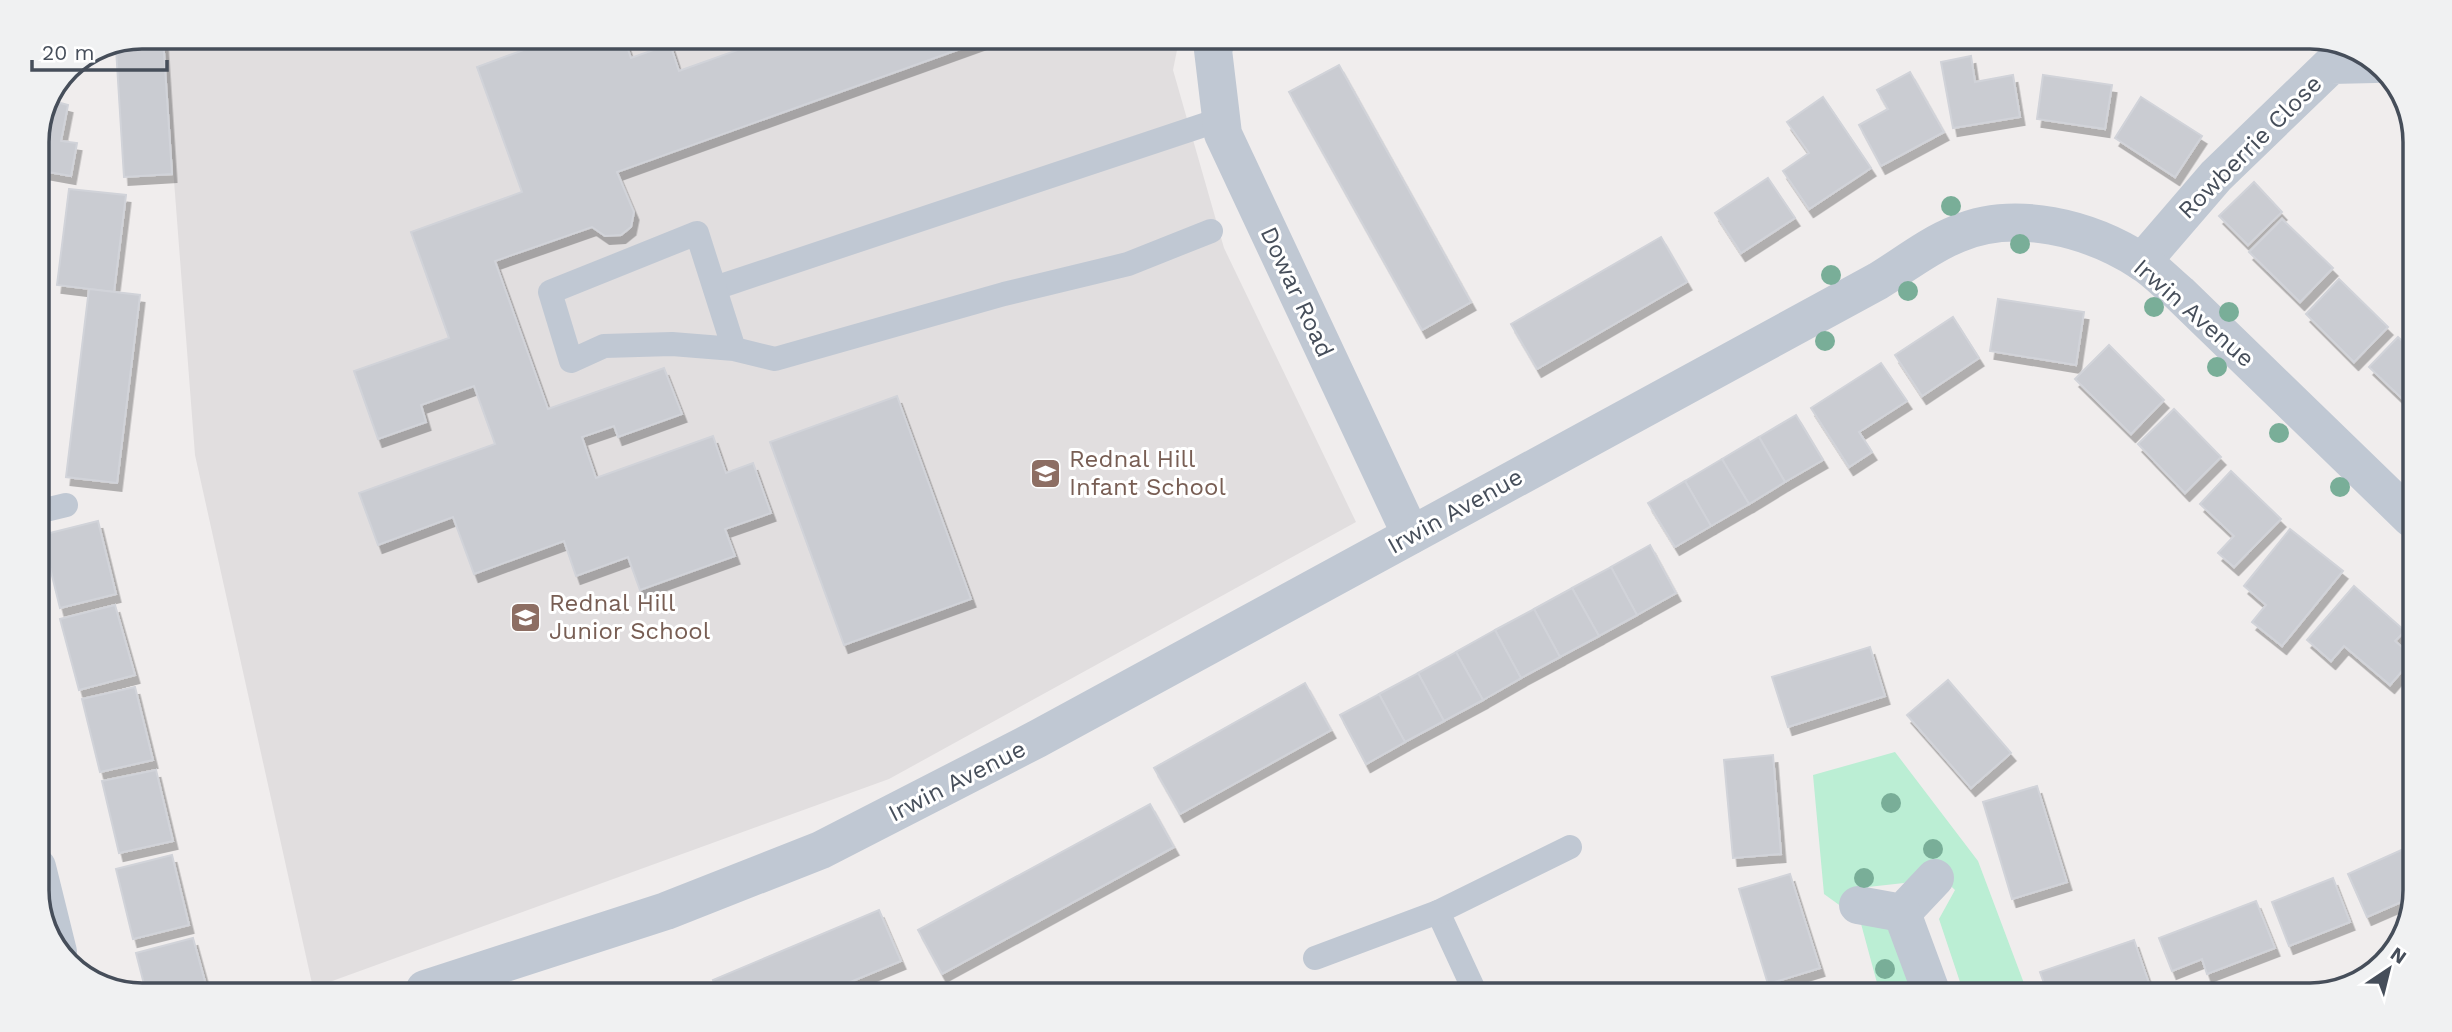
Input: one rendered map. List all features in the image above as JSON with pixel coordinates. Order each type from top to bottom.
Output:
[{"type":"street","name":"Dowar Road","points":[[1213,49],[1223,134],[1411,536]]},
{"type":"street","name":"Rowberrie Close","points":[[2142,261],[2216,176],[2331,65],[2360,64]]},
{"type":"street","name":"Irwin Avenue","points":[[444,983],[666,911],[821,850],[1037,739],[1878,281],[1956,234],[1987,225],[2023,222],[2078,231],[2142,261],[2179,293],[2403,510]]},
{"type":"street","points":[[1902,913],[1935,878]]},
{"type":"street","points":[[1858,905],[1902,913]]},
{"type":"street","points":[[1902,913],[1928,983]]},
{"type":"lane","points":[[715,288],[1222,119]]},
{"type":"lane","points":[[734,349],[697,233],[550,292],[571,361],[604,346],[672,344],[734,349],[775,359],[1004,295],[1128,264],[1211,231]]},
{"type":"lane","points":[[49,509],[66,505]]},
{"type":"lane","points":[[1315,958],[1438,912],[1570,848]]},
{"type":"lane","points":[[1438,912],[1471,983]]},
{"type":"shaded area","name":"Rednal Hill Junior School","points":[[164,49],[1177,49],[1173,70],[1224,248],[1356,522],[889,779],[327,983],[312,983],[195,455]]},
{"type":"green space","points":[[1895,752],[1978,861],[2024,983],[1960,983],[1939,919],[1955,890],[1930,866],[1904,883],[1868,887],[1877,921],[1897,928],[1917,983],[1877,983],[1860,920],[1824,894],[1813,775]]},
{"type":"building","points":[[164,49],[172,174],[124,177],[116,53]]},
{"type":"building","points":[[526,49],[628,49],[631,58],[656,49],[672,49],[679,71],[740,49],[960,49],[617,172],[634,212],[631,227],[621,235],[605,236],[592,227],[495,261],[548,409],[664,368],[682,414],[618,437],[614,426],[582,437],[596,478],[713,436],[726,473],[753,463],[771,513],[725,529],[735,556],[640,590],[628,557],[576,576],[564,541],[474,574],[453,517],[378,545],[359,493],[495,444],[474,386],[421,405],[426,422],[378,439],[354,371],[449,338],[411,232],[522,192],[477,67]]},
{"type":"building","points":[[1971,56],[1975,82],[2013,75],[2020,117],[1953,128],[1941,62]]},
{"type":"building","points":[[1339,65],[1471,302],[1422,330],[1289,92]]},
{"type":"building","points":[[1910,72],[1944,132],[1881,166],[1859,125],[1888,109],[1877,90]]},
{"type":"building","points":[[2043,75],[2112,85],[2105,129],[2037,119]]},
{"type":"building","points":[[1823,97],[1871,168],[1809,209],[1783,171],[1809,153],[1787,122]]},
{"type":"building","points":[[2141,97],[2202,136],[2175,177],[2115,138]]},
{"type":"building","points":[[58,102],[68,105],[61,141],[77,143],[71,176],[49,172],[49,136]]},
{"type":"building","points":[[1768,178],[1795,218],[1741,253],[1715,213]]},
{"type":"building","points":[[2254,182],[2282,212],[2248,245],[2219,216]]},
{"type":"building","points":[[69,189],[126,195],[114,292],[57,285]]},
{"type":"building","points":[[2282,219],[2333,268],[2300,302],[2249,252]]},
{"type":"building","points":[[1661,237],[1687,282],[1537,369],[1511,324]]},
{"type":"building","points":[[2339,279],[2388,327],[2354,362],[2306,314]]},
{"type":"building","points":[[89,289],[140,295],[117,483],[66,477]]},
{"type":"building","points":[[1998,299],[2084,312],[2076,365],[1990,351]]},
{"type":"building","points":[[1953,317],[1979,358],[1922,396],[1895,355]]},
{"type":"building","points":[[2398,337],[2403,342],[2403,399],[2369,367]]},
{"type":"building","points":[[2109,345],[2164,400],[2131,434],[2075,379]]},
{"type":"building","points":[[1881,363],[1907,401],[1859,432],[1872,452],[1849,467],[1811,408]]},
{"type":"building","points":[[897,396],[971,599],[844,645],[770,442]]},
{"type":"building","points":[[2174,409],[2221,457],[2185,493],[2138,444]]},
{"type":"building","points":[[1796,415],[1823,460],[1785,482],[1759,437]]},
{"type":"building","points":[[1759,437],[1785,482],[1749,504],[1722,459]]},
{"type":"building","points":[[1722,459],[1749,504],[1711,526],[1685,481]]},
{"type":"building","points":[[2231,471],[2281,519],[2234,567],[2218,553],[2234,536],[2200,504]]},
{"type":"building","points":[[1685,481],[1711,526],[1675,547],[1648,503]]},
{"type":"building","points":[[98,521],[116,594],[60,608],[49,563],[49,533]]},
{"type":"building","points":[[2290,529],[2343,571],[2282,646],[2252,622],[2266,605],[2244,586]]},
{"type":"building","points":[[1650,545],[1676,593],[1637,615],[1611,567]]},
{"type":"building","points":[[1611,567],[1637,615],[1599,636],[1572,588]]},
{"type":"building","points":[[2354,586],[2403,629],[2403,633],[2395,641],[2403,648],[2403,670],[2390,685],[2344,646],[2331,661],[2307,640]]},
{"type":"building","points":[[1572,588],[1599,636],[1560,657],[1534,609]]},
{"type":"building","points":[[115,605],[135,675],[79,690],[60,619]]},
{"type":"building","points":[[1534,609],[1560,657],[1521,678],[1495,630]]},
{"type":"building","points":[[1495,630],[1521,678],[1483,700],[1456,652]]},
{"type":"building","points":[[1870,647],[1885,696],[1788,727],[1772,677]]},
{"type":"building","points":[[1456,652],[1483,700],[1444,721],[1418,673]]},
{"type":"building","points":[[1418,673],[1444,721],[1405,742],[1379,694]]},
{"type":"building","points":[[1948,680],[2011,753],[1971,788],[1907,715]]},
{"type":"building","points":[[1305,683],[1331,730],[1180,814],[1154,768]]},
{"type":"building","points":[[135,687],[153,760],[100,772],[82,699]]},
{"type":"building","points":[[1379,694],[1405,742],[1366,764],[1340,715]]},
{"type":"building","points":[[1773,755],[1781,854],[1733,858],[1724,760]]},
{"type":"building","points":[[156,770],[173,841],[119,853],[102,781]]},
{"type":"building","points":[[2037,786],[2067,882],[2012,899],[1983,802]]},
{"type":"building","points":[[1150,804],[1174,847],[942,974],[918,930]]},
{"type":"building","points":[[2403,849],[2402,902],[2367,917],[2348,874]]},
{"type":"building","points":[[172,855],[189,925],[133,939],[116,869]]},
{"type":"building","points":[[1790,874],[1820,968],[1768,983],[1739,889]]},
{"type":"building","points":[[2333,878],[2350,922],[2289,946],[2272,902]]},
{"type":"building","points":[[2256,901],[2275,948],[2207,974],[2202,959],[2172,971],[2159,938]]},
{"type":"building","points":[[879,910],[901,961],[848,983],[714,983],[713,980]]},
{"type":"building","points":[[193,938],[205,983],[144,983],[136,953]]},
{"type":"building","points":[[2134,940],[2149,983],[2044,983],[2040,972]]},
{"type":"place","name":"Rednal Hill Infant School","points":[[1046,473]]},
{"type":"place","name":"Rednal Hill Junior School","points":[[526,617]]}]
